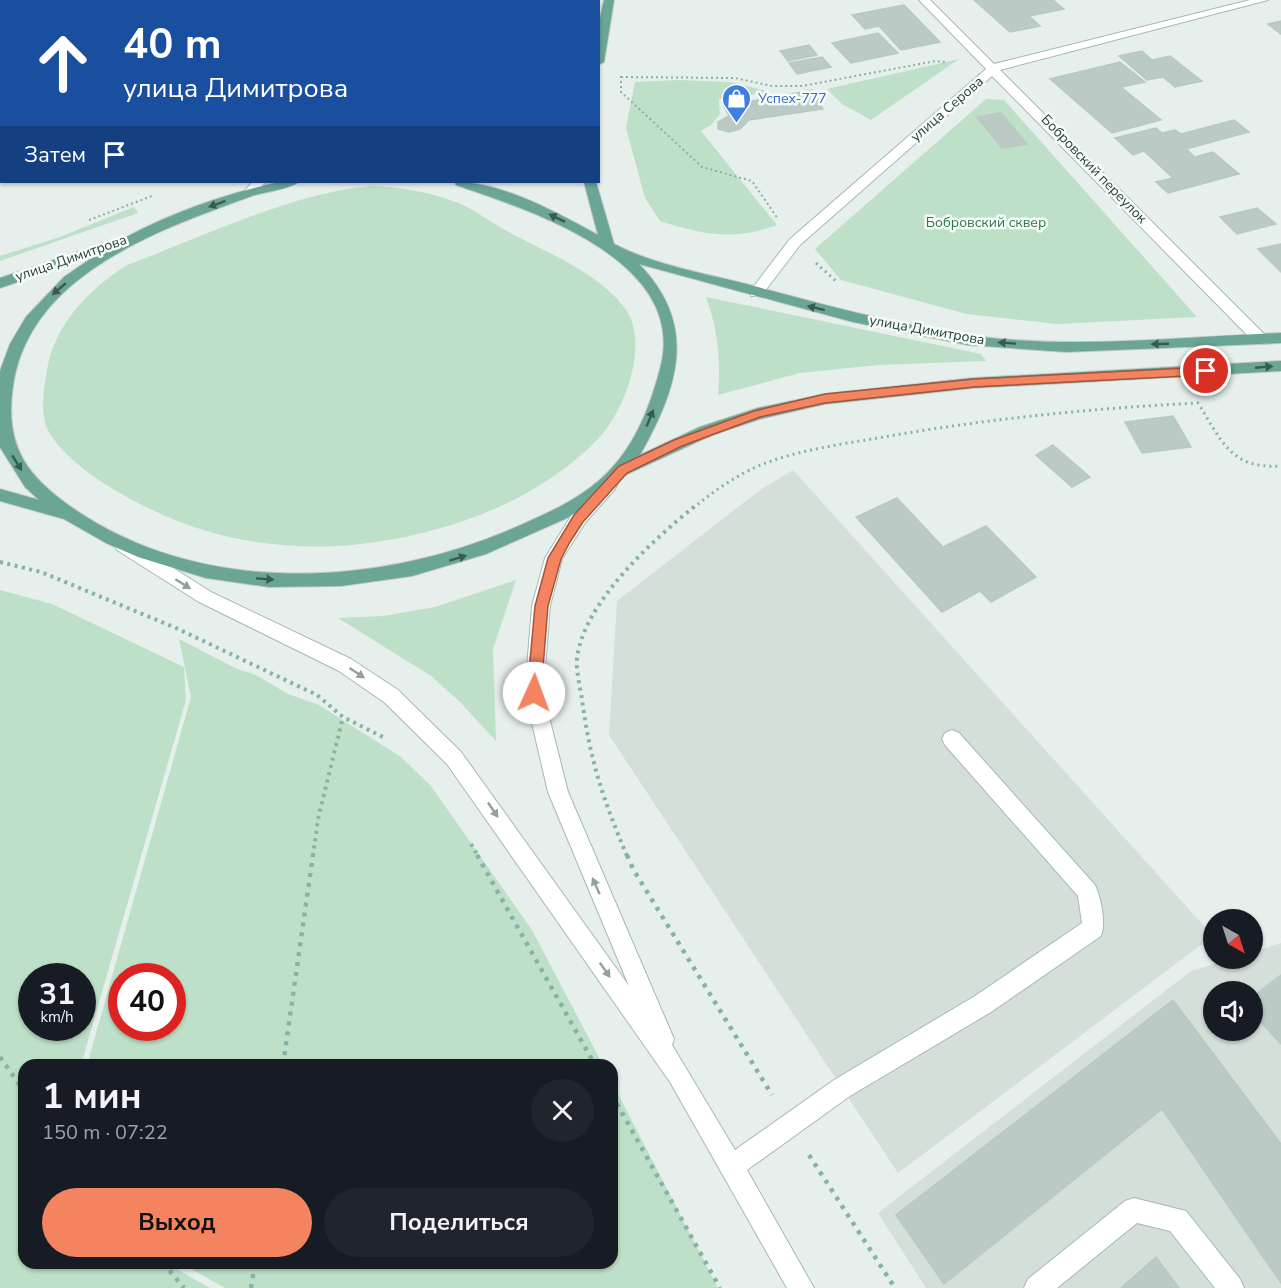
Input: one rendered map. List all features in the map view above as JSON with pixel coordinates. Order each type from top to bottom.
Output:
[{"type":"main road","points":[[600,51],[609,0]]},
{"type":"main road","points":[[250,192],[274,183]]},
{"type":"main road","name":"улица Димитрова","points":[[0,283],[143,234],[250,192],[289,183]]},
{"type":"main road","name":"улица Димитрова","points":[[464,183],[537,208],[613,248],[688,275],[853,317],[968,340],[1066,347],[1281,338]]},
{"type":"main road","points":[[590,183],[613,248]]},
{"type":"main road","name":"улица Димитрова","points":[[143,234],[87,266],[45,301],[27,322],[12,352],[4,380],[2,418],[5,440],[26,478],[72,516],[117,541],[196,568],[231,575],[297,580],[368,575],[458,559],[562,513],[617,476],[706,431],[758,414],[825,399],[974,383],[1281,366]]},
{"type":"main road","name":"улица Димитрова","points":[[613,248],[644,275],[654,289],[668,322],[671,342],[670,362],[651,417],[639,444],[617,476]]},
{"type":"main road","name":"улица Димитрова","points":[[0,495],[72,516]]},
{"type":"street","name":"Бобровский переулок","points":[[924,0],[994,68],[1261,340]]},
{"type":"street","name":"улица Серова","points":[[756,293],[795,242],[994,68],[1263,0]]},
{"type":"street","points":[[250,192],[258,183]]},
{"type":"street","points":[[617,476],[579,518],[554,558],[541,606],[534,693],[558,792],[578,845],[678,1074]]},
{"type":"street","points":[[117,541],[205,597],[345,665],[391,696],[454,758],[484,797],[678,1074],[801,1288]]},
{"type":"street","points":[[731,1167],[842,1088],[983,1004],[1093,928],[1088,892],[952,739]]},
{"type":"street","points":[[1037,1288],[1134,1210],[1177,1221],[1231,1288]]},
{"type":"path","points":[[621,77],[735,78],[772,86],[802,86],[936,61],[994,68]]},
{"type":"path","points":[[623,67],[621,92],[702,166],[752,181],[795,242],[842,286]]},
{"type":"path","points":[[81,224],[156,194]]},
{"type":"path","points":[[895,1288],[790,1125],[633,869],[601,794],[588,746],[577,659],[586,630],[605,596],[670,526],[713,492],[761,465],[807,450],[977,421],[1108,407],[1198,402],[1237,461],[1260,469],[1281,466]]},
{"type":"path","points":[[0,562],[41,572],[176,628],[317,695],[343,717],[394,744]]},
{"type":"path","points":[[284,1059],[318,819],[343,717]]},
{"type":"path","points":[[467,837],[592,1059]]},
{"type":"path","points":[[0,1057],[18,1082]]},
{"type":"path","points":[[618,1106],[720,1288]]},
{"type":"path","points":[[168,1269],[184,1288]]},
{"type":"path","points":[[251,1288],[254,1269]]},
{"type":"shaded area","points":[[793,470],[1203,925],[1203,944],[898,1173],[609,735],[617,601],[760,490]]},
{"type":"shaded area","points":[[1281,943],[1281,1288],[926,1288],[878,1213],[1191,971],[1203,967],[1263,969],[1263,949]]},
{"type":"green space","points":[[959,59],[871,120],[842,104],[827,89]]},
{"type":"green space","points":[[679,80],[730,82],[771,92],[719,99],[720,114],[711,125],[701,131],[777,225],[746,233],[718,234],[691,230],[660,221],[645,198],[626,128],[635,82]]},
{"type":"green space","name":"Бобровский сквер","points":[[986,99],[1004,100],[1197,317],[1057,324],[967,314],[841,280],[815,249]]},
{"type":"green space","points":[[371,186],[421,192],[464,206],[584,272],[599,282],[624,307],[632,321],[635,338],[635,356],[625,394],[608,427],[573,462],[546,482],[516,499],[452,525],[386,541],[352,545],[298,546],[262,543],[227,536],[190,526],[168,517],[98,480],[61,448],[49,432],[44,417],[43,401],[47,370],[57,338],[66,323],[99,285],[127,265],[248,218],[311,197]]},
{"type":"green space","points":[[134,207],[138,213],[0,261],[0,256],[60,237]]},
{"type":"green space","points":[[706,297],[981,354],[986,361],[878,365],[800,373],[718,395],[718,346]]},
{"type":"green space","points":[[516,580],[493,649],[496,741],[460,702],[431,676],[338,618],[384,616],[435,607]]},
{"type":"green space","points":[[0,590],[52,604],[184,667],[186,700],[110,963],[108,963],[108,971],[96,1013],[96,963],[18,963],[18,1041],[88,1041],[83,1059],[18,1059],[18,1269],[177,1269],[210,1288],[0,1288]]},
{"type":"green space","points":[[179,639],[235,668],[256,675],[288,694],[319,705],[401,757],[431,786],[532,930],[600,1059],[89,1059],[94,1041],[96,1041],[96,1033],[108,991],[108,1041],[186,1041],[186,963],[116,963],[191,697]]},
{"type":"green space","points":[[618,1094],[718,1288],[225,1288],[192,1269],[618,1269]]},
{"type":"building","points":[[974,0],[1053,0],[1064,9],[1029,16],[1040,26],[1010,32]]},
{"type":"building","points":[[904,5],[940,42],[901,50],[879,26],[865,29],[852,15]]},
{"type":"building","points":[[1281,21],[1281,34],[1268,24]]},
{"type":"building","points":[[878,33],[898,53],[851,63],[832,43]]},
{"type":"building","points":[[809,45],[817,55],[788,61],[780,51]]},
{"type":"building","points":[[1142,51],[1152,60],[1170,56],[1202,81],[1175,87],[1163,77],[1147,80],[1119,56]]},
{"type":"building","points":[[822,57],[831,67],[797,74],[789,63]]},
{"type":"building","points":[[1120,62],[1145,82],[1121,87],[1161,120],[1112,133],[1050,79]]},
{"type":"building","points":[[812,90],[823,109],[749,120],[740,129],[729,132],[718,129],[718,122],[729,116],[724,106]]},
{"type":"building","points":[[1001,113],[1027,144],[1002,148],[977,117]]},
{"type":"building","points":[[1234,120],[1249,132],[1186,149],[1195,157],[1213,152],[1239,174],[1168,193],[1156,182],[1173,178],[1144,151],[1133,155],[1115,138],[1156,128],[1162,133],[1175,130],[1181,134]]},
{"type":"building","points":[[1257,208],[1276,224],[1237,234],[1220,217]]},
{"type":"building","points":[[1281,244],[1281,272],[1258,249]]},
{"type":"building","points":[[1173,416],[1191,447],[1142,453],[1125,422]]},
{"type":"building","points":[[1053,445],[1090,477],[1072,487],[1036,455]]},
{"type":"building","points":[[897,498],[943,547],[986,526],[1036,577],[991,602],[980,591],[942,612],[856,517]]},
{"type":"building","points":[[1281,975],[1281,1044],[1263,1024],[1263,989]]},
{"type":"building","points":[[1173,1000],[1281,1144],[1281,1283],[1162,1109],[944,1284],[896,1215]]},
{"type":"building","points":[[1156,1257],[1179,1288],[1121,1288]]},
{"type":"place","name":"Успех-777","points":[[737,124]]},
{"type":"route","points":[[534,693],[541,606],[554,558],[565,538],[579,518],[623,470],[678,443],[758,414],[825,399],[974,383],[1206,371]]}]
